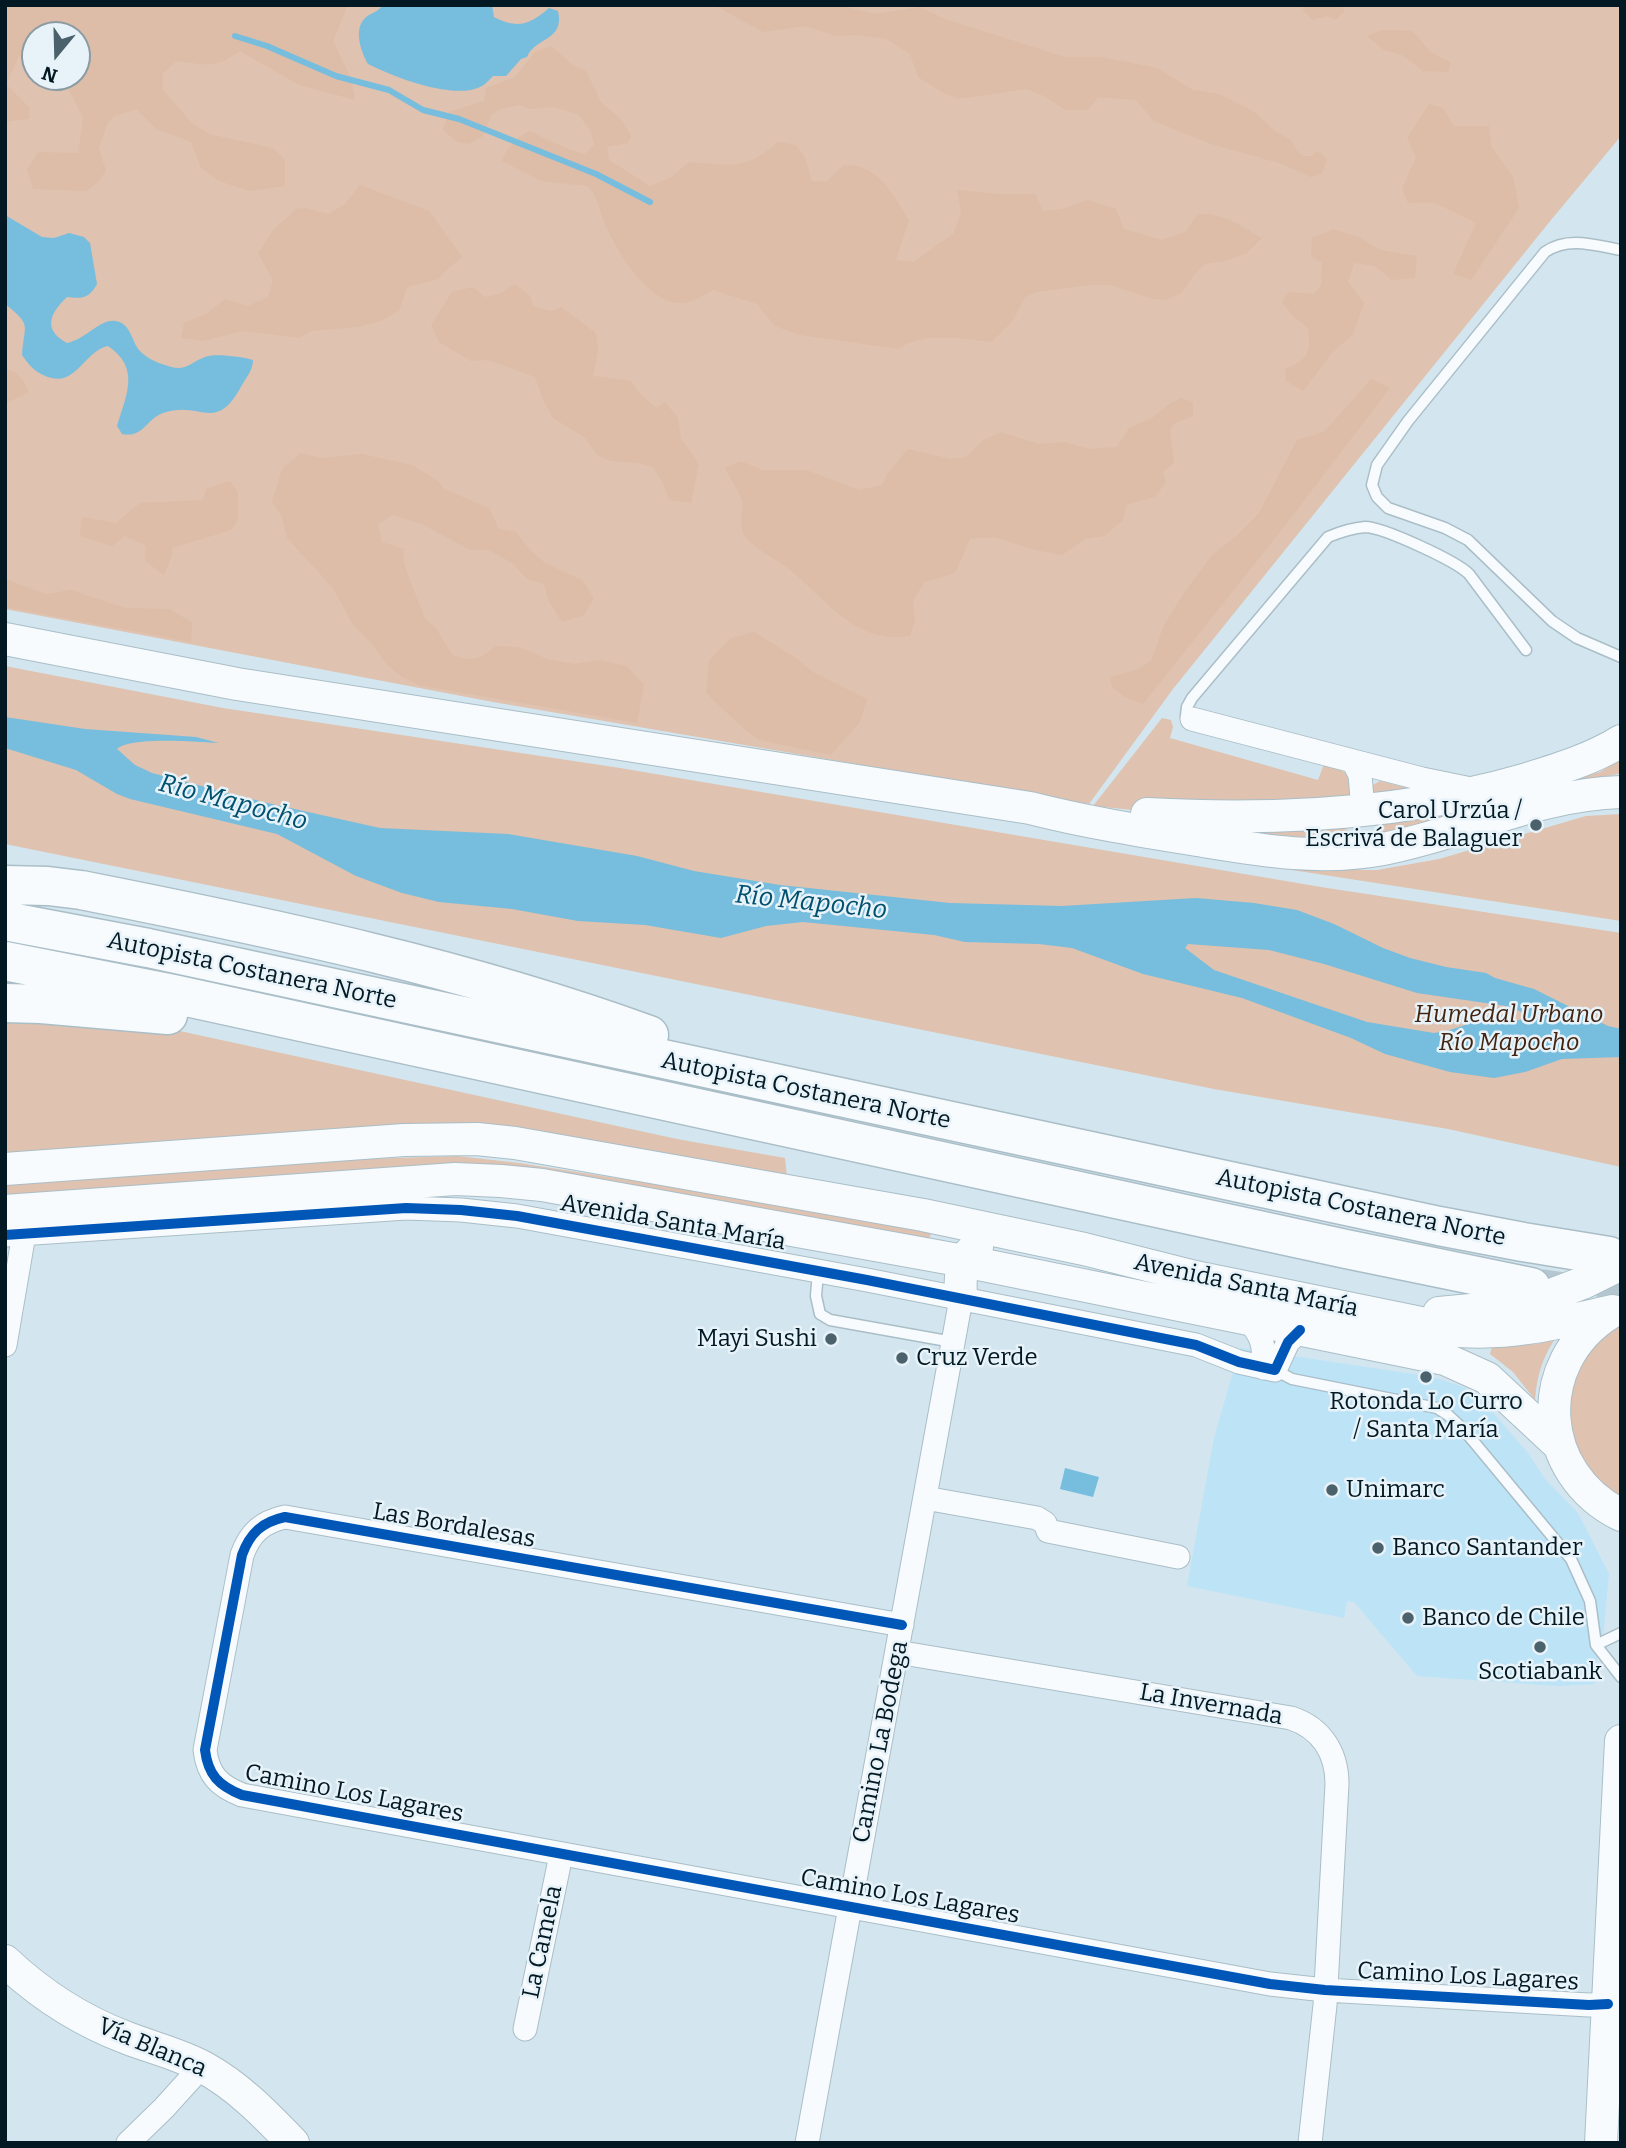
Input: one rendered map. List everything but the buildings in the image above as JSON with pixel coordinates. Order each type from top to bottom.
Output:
[{"type":"highway","points":[[5,885],[82,890],[310,937],[439,968],[635,1030],[768,1083]]},
{"type":"highway","name":"Autopista Costanera Norte","points":[[5,921],[161,951],[1440,1226],[1615,1260]]},
{"type":"highway","name":"Autopista Costanera Norte","points":[[5,961],[173,994],[1531,1287]]},
{"type":"highway","points":[[5,1003],[150,1013],[448,1053]]},
{"type":"main road","points":[[5,639],[237,684],[1030,807],[1211,817],[1363,810],[1485,791],[1579,762],[1621,741]]},
{"type":"main road","points":[[1030,807],[1094,824],[1314,855],[1378,850],[1548,803],[1621,792]]},
{"type":"main road","points":[[1363,810],[1368,831],[1378,850]]},
{"type":"main road","name":"Avenida Santa María","points":[[5,1169],[404,1140],[477,1139],[564,1150],[923,1215],[1195,1277],[1460,1331],[1519,1331],[1617,1309]]},
{"type":"main road","name":"Avenida Santa María","points":[[12,1227],[455,1180],[500,1181],[593,1194],[964,1261],[1445,1359],[1469,1368],[1494,1384],[1559,1445]]},
{"type":"main road","points":[[961,1299],[961,1272],[971,1251],[981,1244],[995,1241],[1033,1238]]},
{"type":"main road","points":[[1372,1314],[1448,1313],[1525,1305],[1585,1282],[1615,1260]]},
{"type":"main road","points":[[961,1299],[987,1281],[1018,1272]]},
{"type":"main road","points":[[1617,1309],[1583,1335],[1562,1368],[1554,1407],[1559,1445],[1566,1463],[1580,1484],[1612,1510],[1621,1538]]},
{"type":"main road","points":[[1601,2143],[1621,1741]]},
{"type":"main road","name":"Vía Blanca","points":[[5,1961],[47,1996],[75,2014],[202,2066],[251,2100],[293,2143]]},
{"type":"street","points":[[1192,719],[1422,779],[1485,791]]},
{"type":"street","points":[[1353,761],[1360,775],[1363,810]]},
{"type":"street","name":"Avenida Santa María","points":[[12,1227],[405,1208],[517,1216],[1196,1345],[1239,1362],[1269,1369]]},
{"type":"street","points":[[5,1345],[12,1227]]},
{"type":"street","name":"Camino La Bodega","points":[[807,2143],[961,1299]]},
{"type":"street","name":"Avenida Santa María","points":[[1247,1319],[1259,1332],[1269,1369]]},
{"type":"street","name":"Avenida Santa María","points":[[1269,1369],[1300,1330]]},
{"type":"street","points":[[925,1497],[1037,1518],[1045,1523],[1048,1531],[1178,1557]]},
{"type":"street","name":"Las Bordalesas","points":[[214,1779],[206,1765],[205,1750],[242,1555],[248,1539],[270,1520],[285,1517],[902,1625]]},
{"type":"street","name":"La Invernada","points":[[897,1652],[1291,1718],[1312,1728],[1327,1744],[1337,1773],[1325,1990],[1310,2143]]},
{"type":"street","name":"Camino Los Lagares","points":[[214,1779],[242,1796],[1257,1981],[1325,1990],[1563,2004],[1608,2004]]},
{"type":"street","name":"La Camela","points":[[525,2029],[561,1855]]},
{"type":"street","points":[[128,2143],[202,2066]]},
{"type":"lane","points":[[1621,250],[1569,242],[1556,245],[1545,252],[1408,421],[1377,465],[1372,485],[1377,497],[1388,508],[1445,528],[1468,540],[1563,629],[1621,657]]},
{"type":"lane","points":[[1192,719],[1186,716],[1192,698],[1328,537],[1343,531],[1364,527],[1381,530],[1457,564],[1469,574],[1526,650]]},
{"type":"lane","points":[[818,1272],[816,1296],[820,1314],[830,1320],[953,1342]]},
{"type":"lane","points":[[1269,1369],[1292,1379],[1437,1408],[1448,1415],[1571,1559],[1590,1601],[1596,1645],[1621,1678]]},
{"type":"lane","points":[[1596,1645],[1621,1633]]},
{"type":"shaded area","points":[[5,5],[348,5],[333,41],[351,78],[355,100],[299,85],[240,51],[217,63],[177,61],[163,73],[162,89],[193,124],[209,134],[273,148],[285,160],[285,186],[250,191],[219,181],[201,168],[191,142],[156,129],[137,109],[115,116],[107,124],[99,148],[106,171],[98,182],[86,191],[33,189],[27,170],[38,152],[78,153],[83,118],[70,91],[91,91],[91,21],[21,21],[21,56],[6,84],[30,108],[29,119],[5,124]]},
{"type":"shaded area","points":[[714,5],[839,5],[875,14],[920,7],[945,19],[1065,57],[1101,57],[1157,68],[1193,90],[1219,94],[1253,111],[1275,131],[1291,140],[1303,156],[1311,156],[1315,152],[1321,153],[1327,159],[1322,174],[1311,177],[1279,163],[1211,144],[1154,121],[1136,100],[1098,97],[1088,110],[1065,110],[1046,97],[1027,89],[958,99],[918,77],[910,54],[887,39],[858,35],[836,36],[805,26],[763,32]]},
{"type":"shaded area","points":[[1304,5],[1339,5],[1345,10],[1336,20],[1327,16],[1313,20],[1303,11]]},
{"type":"shaded area","points":[[1383,30],[1412,31],[1431,52],[1451,63],[1448,72],[1423,71],[1402,55],[1384,50],[1367,36]]},
{"type":"shaded area","points":[[551,46],[572,64],[586,71],[601,102],[621,119],[631,136],[628,143],[607,147],[609,160],[650,186],[670,178],[689,162],[737,164],[756,158],[778,142],[796,145],[805,157],[812,181],[826,182],[844,165],[866,170],[883,182],[909,220],[896,260],[913,262],[953,234],[961,213],[957,190],[1035,194],[1043,211],[1062,209],[1088,200],[1116,209],[1124,229],[1162,240],[1185,232],[1198,214],[1215,215],[1231,221],[1262,238],[1247,253],[1225,261],[1205,264],[1181,293],[1166,300],[1153,299],[1110,285],[1037,292],[1025,297],[1012,322],[992,342],[931,338],[909,343],[898,349],[800,335],[775,326],[757,304],[713,290],[688,302],[674,302],[660,297],[634,273],[613,241],[595,196],[587,186],[541,181],[502,161],[512,143],[529,131],[585,154],[594,145],[591,132],[579,115],[554,107],[531,109],[519,105],[501,109],[491,115],[483,136],[469,144],[457,142],[443,130],[449,112],[484,101],[486,88],[515,77],[535,52]]},
{"type":"shaded area","points":[[1429,104],[1443,108],[1454,126],[1489,126],[1491,146],[1513,177],[1519,208],[1471,280],[1453,274],[1476,223],[1433,202],[1408,203],[1402,189],[1416,157],[1407,138]]},
{"type":"shaded area","points":[[360,185],[429,211],[462,257],[439,279],[407,287],[399,311],[378,322],[358,327],[311,331],[299,338],[242,331],[203,341],[181,338],[184,323],[208,313],[225,299],[248,306],[268,297],[273,280],[258,253],[274,229],[296,209],[306,208],[328,214],[345,204]]},
{"type":"shaded area","points":[[1333,229],[1361,238],[1380,250],[1417,256],[1415,278],[1392,280],[1375,266],[1354,263],[1348,282],[1364,303],[1353,334],[1332,353],[1303,391],[1286,381],[1285,369],[1299,362],[1307,354],[1308,328],[1293,316],[1282,302],[1289,292],[1314,294],[1321,285],[1322,263],[1311,256],[1312,238]]},
{"type":"shaded area","points":[[515,284],[530,296],[533,306],[551,311],[561,307],[596,333],[598,349],[593,376],[631,381],[641,395],[657,408],[665,402],[678,418],[681,439],[699,464],[691,503],[669,500],[653,467],[611,461],[598,456],[584,437],[553,418],[535,377],[488,360],[471,361],[439,342],[431,325],[452,292],[473,287],[485,297],[499,294]]},
{"type":"shaded area","points":[[5,369],[20,377],[29,392],[5,404]]},
{"type":"shaded area","points":[[1371,379],[1390,388],[1143,704],[1125,697],[1112,687],[1110,677],[1136,670],[1151,661],[1164,625],[1184,593],[1212,555],[1259,513],[1297,440],[1324,432]]},
{"type":"shaded area","points":[[1181,398],[1193,402],[1193,416],[1175,423],[1170,430],[1174,463],[1163,472],[1166,482],[1155,497],[1126,505],[1123,520],[1104,536],[1085,539],[1062,555],[994,537],[970,539],[955,573],[925,582],[913,600],[915,621],[910,636],[873,634],[858,627],[843,618],[789,569],[749,542],[741,524],[742,501],[725,468],[740,461],[763,470],[806,470],[859,490],[882,485],[887,474],[908,449],[951,459],[966,457],[983,440],[1001,432],[1039,444],[1065,442],[1089,449],[1117,447],[1129,428],[1152,418]]},
{"type":"shaded area","points":[[301,453],[322,458],[362,454],[412,465],[438,481],[444,489],[489,508],[499,529],[516,532],[545,563],[582,580],[594,598],[584,615],[562,622],[548,600],[544,584],[527,579],[512,563],[489,550],[470,550],[422,524],[393,515],[378,524],[382,542],[404,549],[403,559],[425,619],[436,628],[452,655],[465,659],[476,658],[496,646],[519,647],[547,659],[575,664],[599,660],[627,666],[644,685],[637,723],[418,685],[387,665],[372,644],[353,625],[333,588],[287,538],[282,517],[272,502],[282,469]]},
{"type":"shaded area","points":[[230,481],[238,492],[238,520],[231,530],[172,548],[172,556],[164,575],[145,561],[146,546],[125,536],[112,546],[80,536],[82,517],[116,523],[140,503],[203,500],[206,489]]},
{"type":"shaded area","points":[[5,579],[46,594],[71,590],[126,608],[169,609],[192,622],[191,642],[5,607]]},
{"type":"shaded area","points":[[754,632],[813,672],[867,699],[860,722],[831,755],[759,740],[706,693],[709,660],[731,638]]},
{"type":"shaded area","points":[[1240,1348],[1433,1377],[1464,1387],[1483,1401],[1528,1453],[1545,1479],[1578,1513],[1609,1574],[1603,1638],[1597,1658],[1595,1684],[1557,1686],[1417,1676],[1354,1602],[1347,1601],[1344,1618],[1187,1586],[1214,1438]]},
{"type":"green space","points":[[5,5],[1621,5],[1621,136],[1173,689],[1089,804],[493,702],[5,609]]},
{"type":"green space","name":"Humedal Urbano Río Mapocho","points":[[5,666],[223,708],[620,768],[1321,887],[1621,933],[1621,1167],[1448,1129],[1214,1089],[5,844]]},
{"type":"green space","points":[[1162,718],[1171,720],[1173,727],[1170,738],[1318,780],[1324,764],[1340,770],[1351,782],[1353,806],[1134,803],[1133,810],[1093,806]]},
{"type":"green space","points":[[1621,759],[1621,773],[1379,834],[1375,817],[1420,816],[1600,772]]},
{"type":"green space","points":[[1380,781],[1436,795],[1372,804],[1371,786]]},
{"type":"green space","points":[[1621,814],[1621,921],[1292,870],[1377,870],[1439,859],[1586,816]]},
{"type":"green space","points":[[1339,826],[1352,832],[1357,842],[1355,845],[1221,830]]},
{"type":"green space","points":[[5,1012],[143,1023],[677,1139],[785,1158],[787,1177],[563,1137],[5,1157]]},
{"type":"green space","points":[[457,1156],[628,1180],[631,1177],[931,1232],[929,1243],[541,1172],[5,1200],[5,1182],[337,1160]]},
{"type":"green space","points":[[1621,1322],[1621,1497],[1589,1471],[1579,1458],[1567,1407],[1573,1382],[1584,1358],[1600,1338]]},
{"type":"green space","points":[[1560,1332],[1542,1364],[1535,1400],[1513,1372],[1490,1354],[1492,1347],[1538,1344]]},
{"type":"water","points":[[383,5],[492,5],[494,17],[516,24],[536,18],[549,8],[558,11],[559,21],[553,33],[527,57],[521,59],[506,76],[493,76],[480,87],[454,91],[407,80],[368,64],[360,45],[359,31],[364,19]]},
{"type":"water","points":[[5,215],[42,237],[54,238],[69,233],[84,237],[90,243],[97,284],[85,296],[67,297],[56,310],[51,322],[54,333],[59,338],[67,343],[74,341],[104,323],[115,321],[125,325],[143,354],[155,362],[172,367],[182,368],[209,356],[253,360],[249,373],[232,400],[224,409],[215,412],[176,410],[163,413],[140,431],[129,435],[122,434],[117,426],[127,393],[128,373],[125,364],[108,346],[93,354],[75,372],[61,379],[43,375],[35,370],[22,355],[25,326],[20,317],[5,304]]},
{"type":"water","name":"Río Mapocho","points":[[5,717],[85,729],[196,737],[219,743],[150,741],[136,742],[117,749],[135,765],[152,773],[263,802],[380,828],[508,834],[637,856],[694,871],[780,885],[950,903],[1062,906],[1196,898],[1297,910],[1410,958],[1486,973],[1534,989],[1608,1026],[1621,1029],[1621,1057],[1562,1059],[1525,1072],[1494,1078],[1450,1072],[1385,1054],[1351,1038],[1242,998],[1143,974],[1072,948],[1039,944],[965,942],[934,935],[803,922],[766,926],[721,938],[645,925],[578,921],[512,909],[439,902],[402,893],[356,876],[277,834],[130,799],[76,770],[5,748]],"holes":[[[1188,944],[1269,950],[1417,993],[1506,1006],[1520,1011],[1525,1017],[1520,1020],[1477,1021],[1434,1033],[1367,1022],[1214,970],[1185,948]]]},
{"type":"water","points":[[1065,1468],[1099,1477],[1093,1497],[1060,1489]]},
{"type":"waterway","points":[[235,36],[267,46],[336,76],[389,90],[423,110],[459,119],[596,174],[650,202]]},
{"type":"tunnel","points":[[1540,1288],[1621,1300]]},
{"type":"cycle path","points":[[5,1235],[406,1208],[461,1210],[517,1216],[867,1280],[1196,1345],[1239,1362],[1275,1370],[1288,1342],[1300,1330]]},
{"type":"cycle path","points":[[902,1625],[285,1517],[258,1530],[249,1540],[242,1555],[205,1750],[216,1779],[242,1795],[1270,1984],[1325,1990],[1608,2004]]},
{"type":"place","name":"Carol Urzúa / Escrivá de Balaguer","points":[[1536,825]]},
{"type":"place","name":"Mayi Sushi","points":[[831,1339]]},
{"type":"place","name":"Cruz Verde","points":[[902,1358]]},
{"type":"place","name":"Rotonda Lo Curro / Santa María","points":[[1426,1377]]},
{"type":"place","name":"Unimarc","points":[[1332,1490]]},
{"type":"place","name":"Banco Santander","points":[[1378,1548]]},
{"type":"place","name":"Banco de Chile","points":[[1408,1618]]},
{"type":"place","name":"Scotiabank","points":[[1540,1647]]}]
